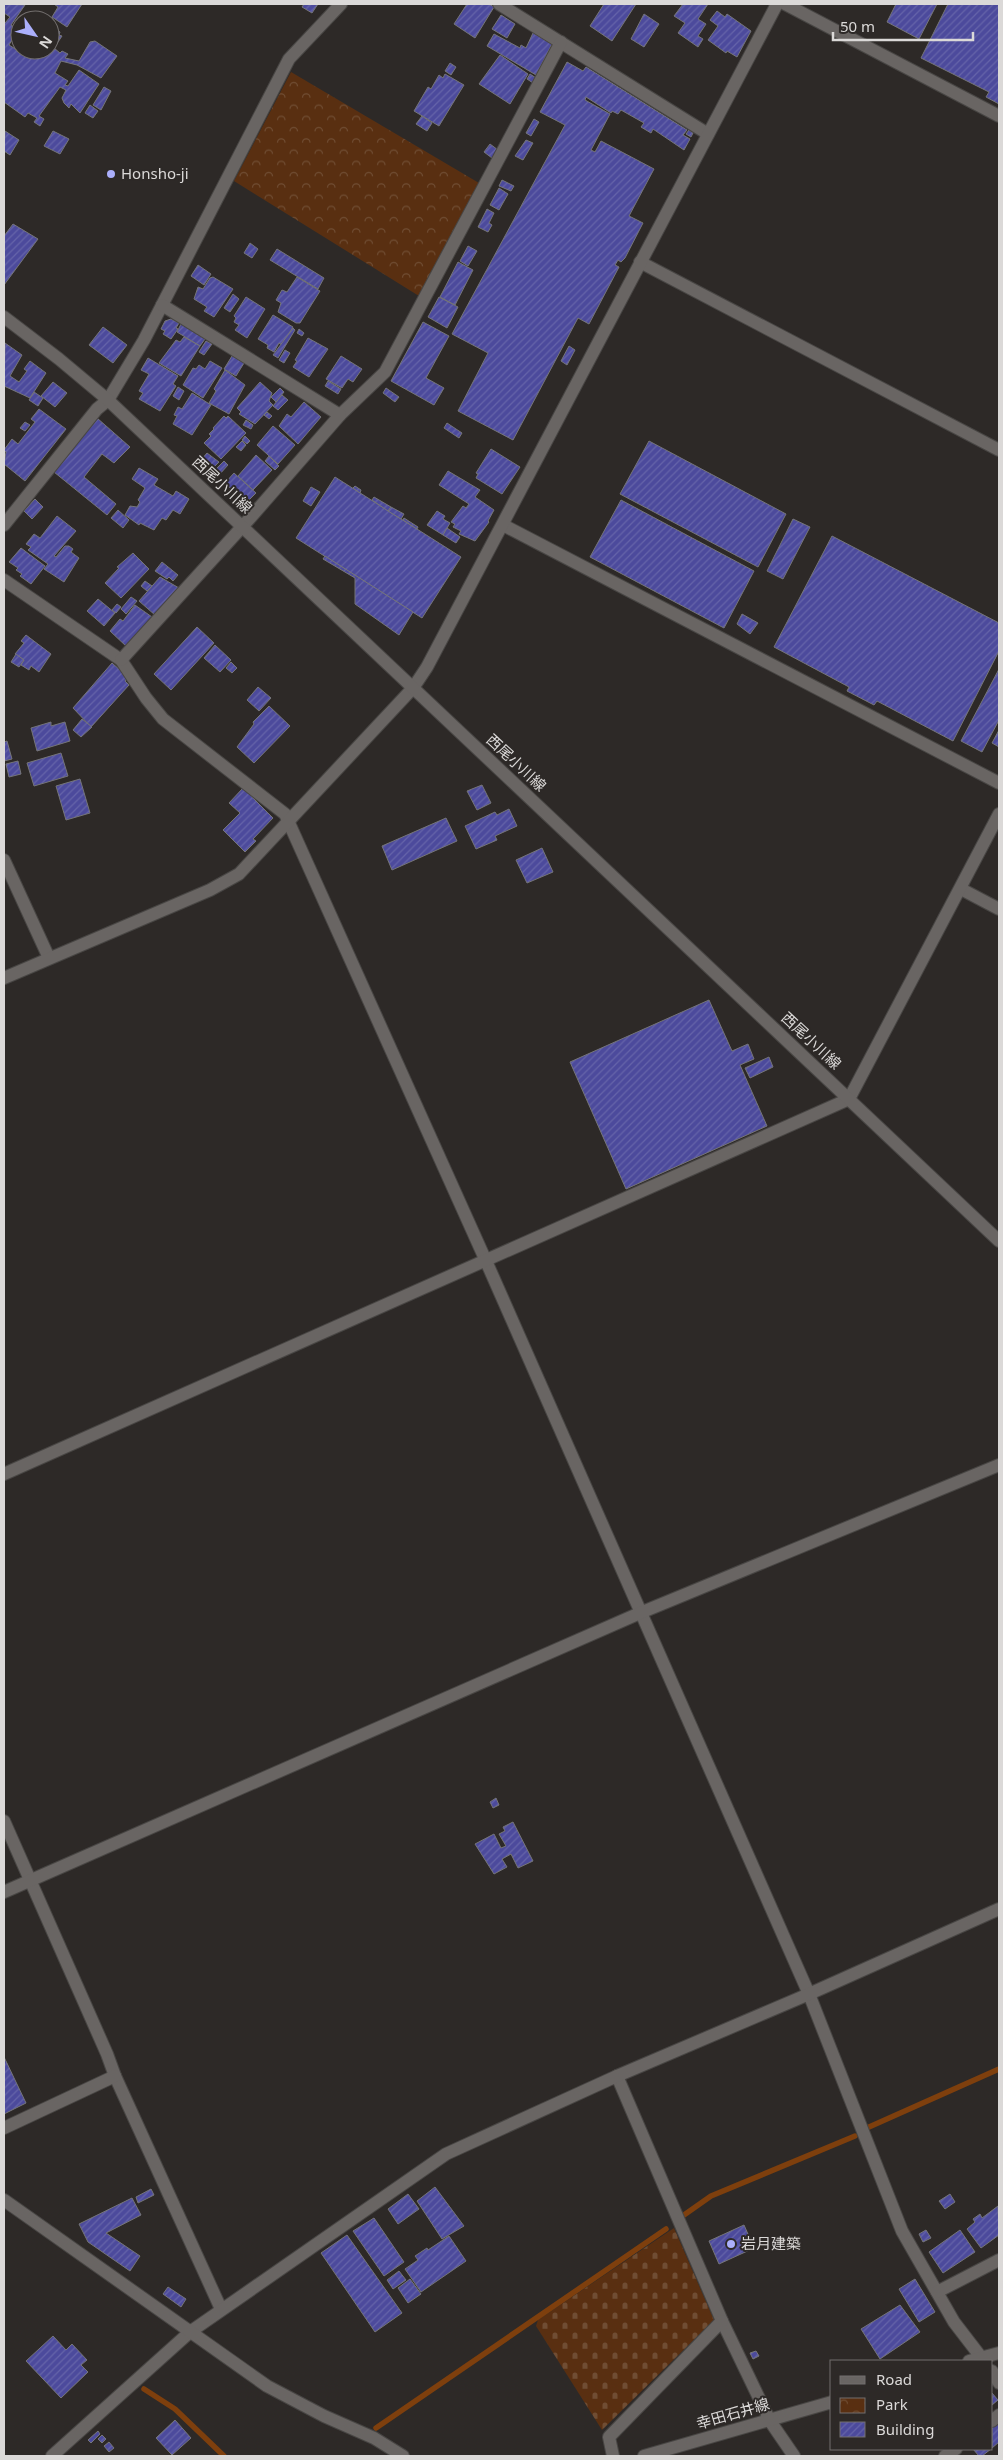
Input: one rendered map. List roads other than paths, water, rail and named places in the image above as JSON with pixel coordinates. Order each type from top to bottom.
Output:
[{"type":"street","points":[[4,525],[97,409],[108,400],[162,305],[289,59],[341,4]]},
{"type":"street","points":[[499,4],[708,134]]},
{"type":"street","points":[[4,978],[227,882],[239,874],[413,688],[427,667],[503,525],[777,4]]},
{"type":"street","points":[[785,4],[999,116]]},
{"type":"street","points":[[121,660],[340,415],[385,372],[561,42]]},
{"type":"street","points":[[640,262],[999,450]]},
{"type":"street","points":[[162,305],[340,415]]},
{"type":"street","name":"西尾小川線","points":[[4,317],[108,400],[999,1241]]},
{"type":"street","points":[[503,525],[999,783]]},
{"type":"street","points":[[4,580],[121,660],[146,698],[163,719],[285,814],[289,821],[486,1261],[809,1994],[902,2231],[954,2322],[983,2359],[999,2353]]},
{"type":"street","points":[[4,1474],[849,1099],[999,814]]},
{"type":"street","points":[[4,860],[50,958]]},
{"type":"street","points":[[961,889],[999,909]]},
{"type":"street","points":[[4,1892],[640,1613],[999,1465]]},
{"type":"street","points":[[4,1821],[115,2076],[221,2309]]},
{"type":"street","points":[[52,2456],[190,2332],[446,2154],[617,2076],[999,1910]]},
{"type":"street","points":[[4,2128],[115,2076]]},
{"type":"street","points":[[617,2076],[722,2321],[770,2421],[794,2456]]},
{"type":"street","points":[[4,2200],[267,2386],[324,2416],[374,2438],[403,2456]]},
{"type":"street","points":[[937,2292],[999,2260]]},
{"type":"street","points":[[613,2456],[609,2437],[722,2321]]},
{"type":"street","name":"幸田石井線","points":[[644,2456],[830,2403]]},
{"type":"waterway","points":[[869,2127],[999,2069]]},
{"type":"waterway","points":[[684,2215],[711,2196],[855,2136]]},
{"type":"waterway","points":[[376,2428],[666,2229]]},
{"type":"waterway","points":[[144,2389],[175,2409],[224,2456]]},
{"type":"place","name":"Honsho-ji","points":[[111,174]]},
{"type":"place","name":"岩月建築","points":[[731,2244]]}]
